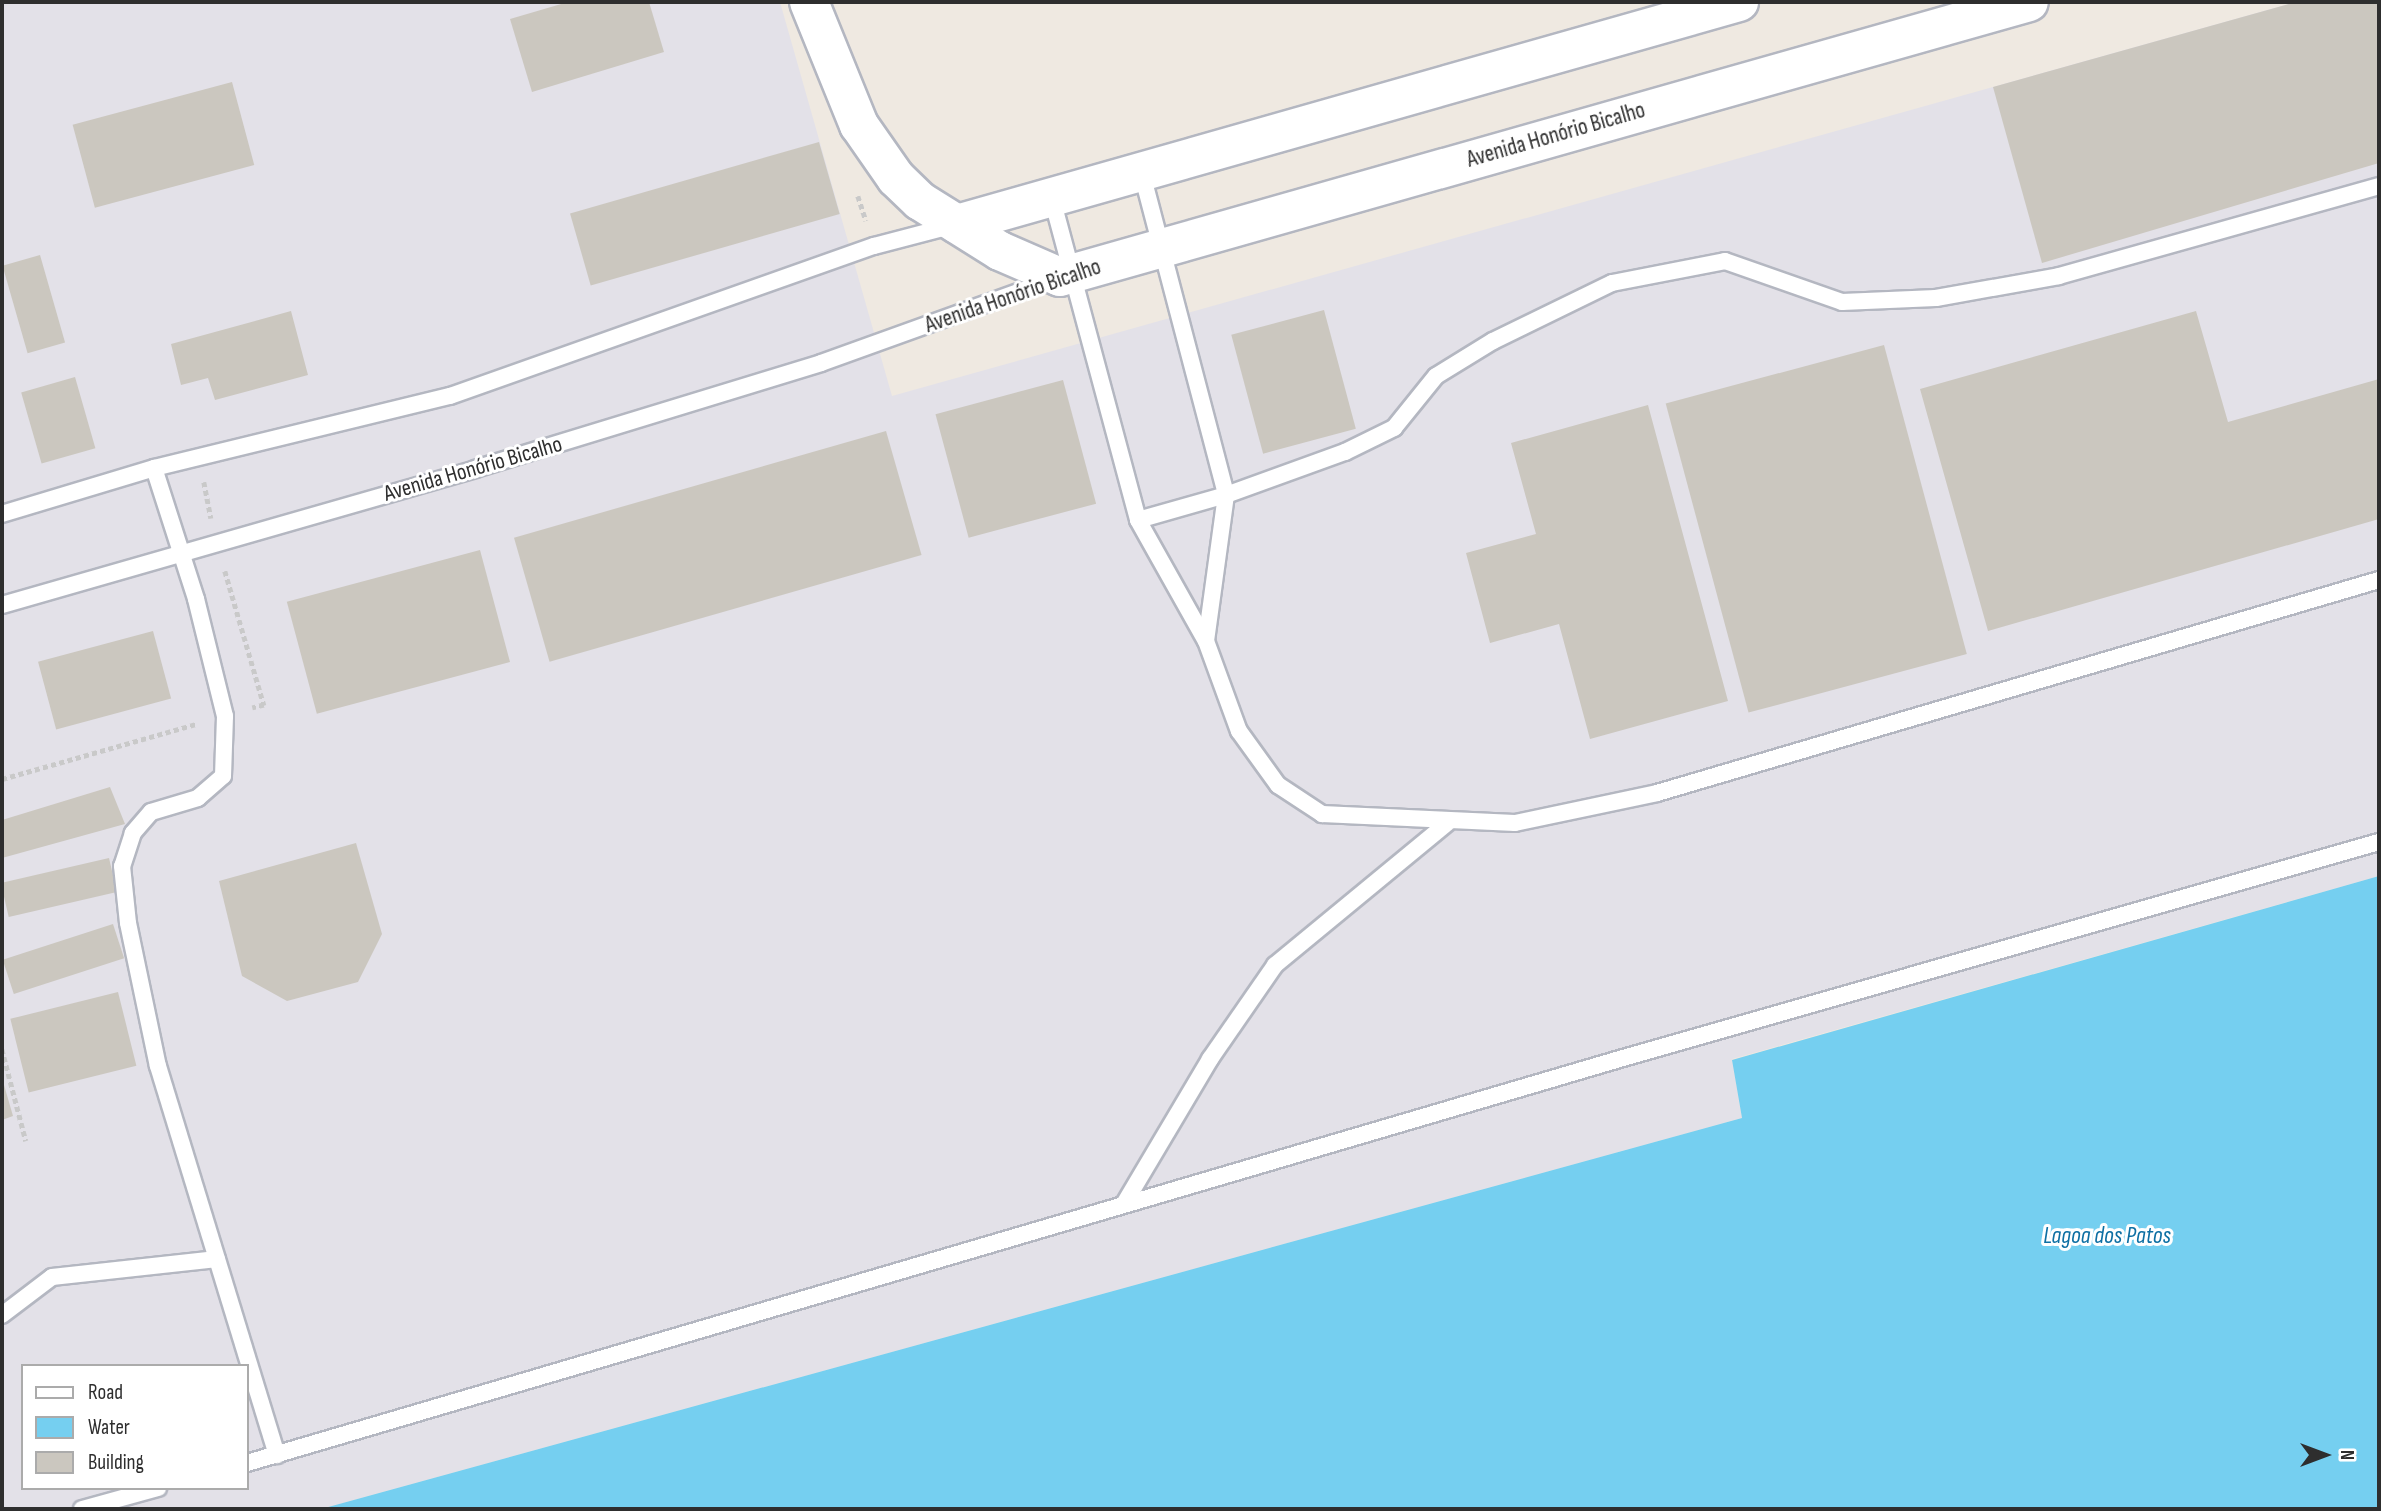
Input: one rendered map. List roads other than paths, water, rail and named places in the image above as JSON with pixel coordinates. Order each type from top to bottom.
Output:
[{"type":"main road","points":[[809,2],[859,125],[896,178],[920,201],[1000,251],[1066,276]]},
{"type":"main road","points":[[957,224],[1051,195],[1739,2]]},
{"type":"main road","name":"Avenida Honório Bicalho","points":[[1066,276],[1161,246],[2029,2]]},
{"type":"lane","points":[[1141,170],[1226,495],[1206,641]]},
{"type":"lane","points":[[1138,520],[1226,495],[1345,452],[1394,428],[1436,376],[1493,341],[1612,283],[1725,261],[1842,302],[1936,298],[2059,276],[2379,186]]},
{"type":"lane","points":[[1051,195],[1066,276],[1138,520],[1206,641],[1239,731],[1278,785],[1322,814],[1447,823],[1515,823],[1657,793],[2379,580]]},
{"type":"lane","points":[[2,514],[154,468],[450,396],[874,246],[957,224]]},
{"type":"lane","name":"Avenida Honório Bicalho","points":[[2,605],[474,470],[821,363],[1066,276]]},
{"type":"lane","points":[[154,468],[179,555],[196,599],[225,716],[223,776],[198,798],[151,812],[133,833],[122,866],[128,923],[158,1066],[277,1455]]},
{"type":"lane","points":[[1124,1204],[1210,1059],[1275,965],[1447,823]]},
{"type":"lane","points":[[248,1464],[1124,1204],[2379,842]]},
{"type":"lane","points":[[2,1315],[52,1277],[217,1259]]},
{"type":"lane","points":[[82,1509],[151,1490]]},
{"type":"water","name":"Lagoa dos Patos","points":[[2379,876],[2379,1509],[321,1509],[1742,1118],[1732,1060]]}]
